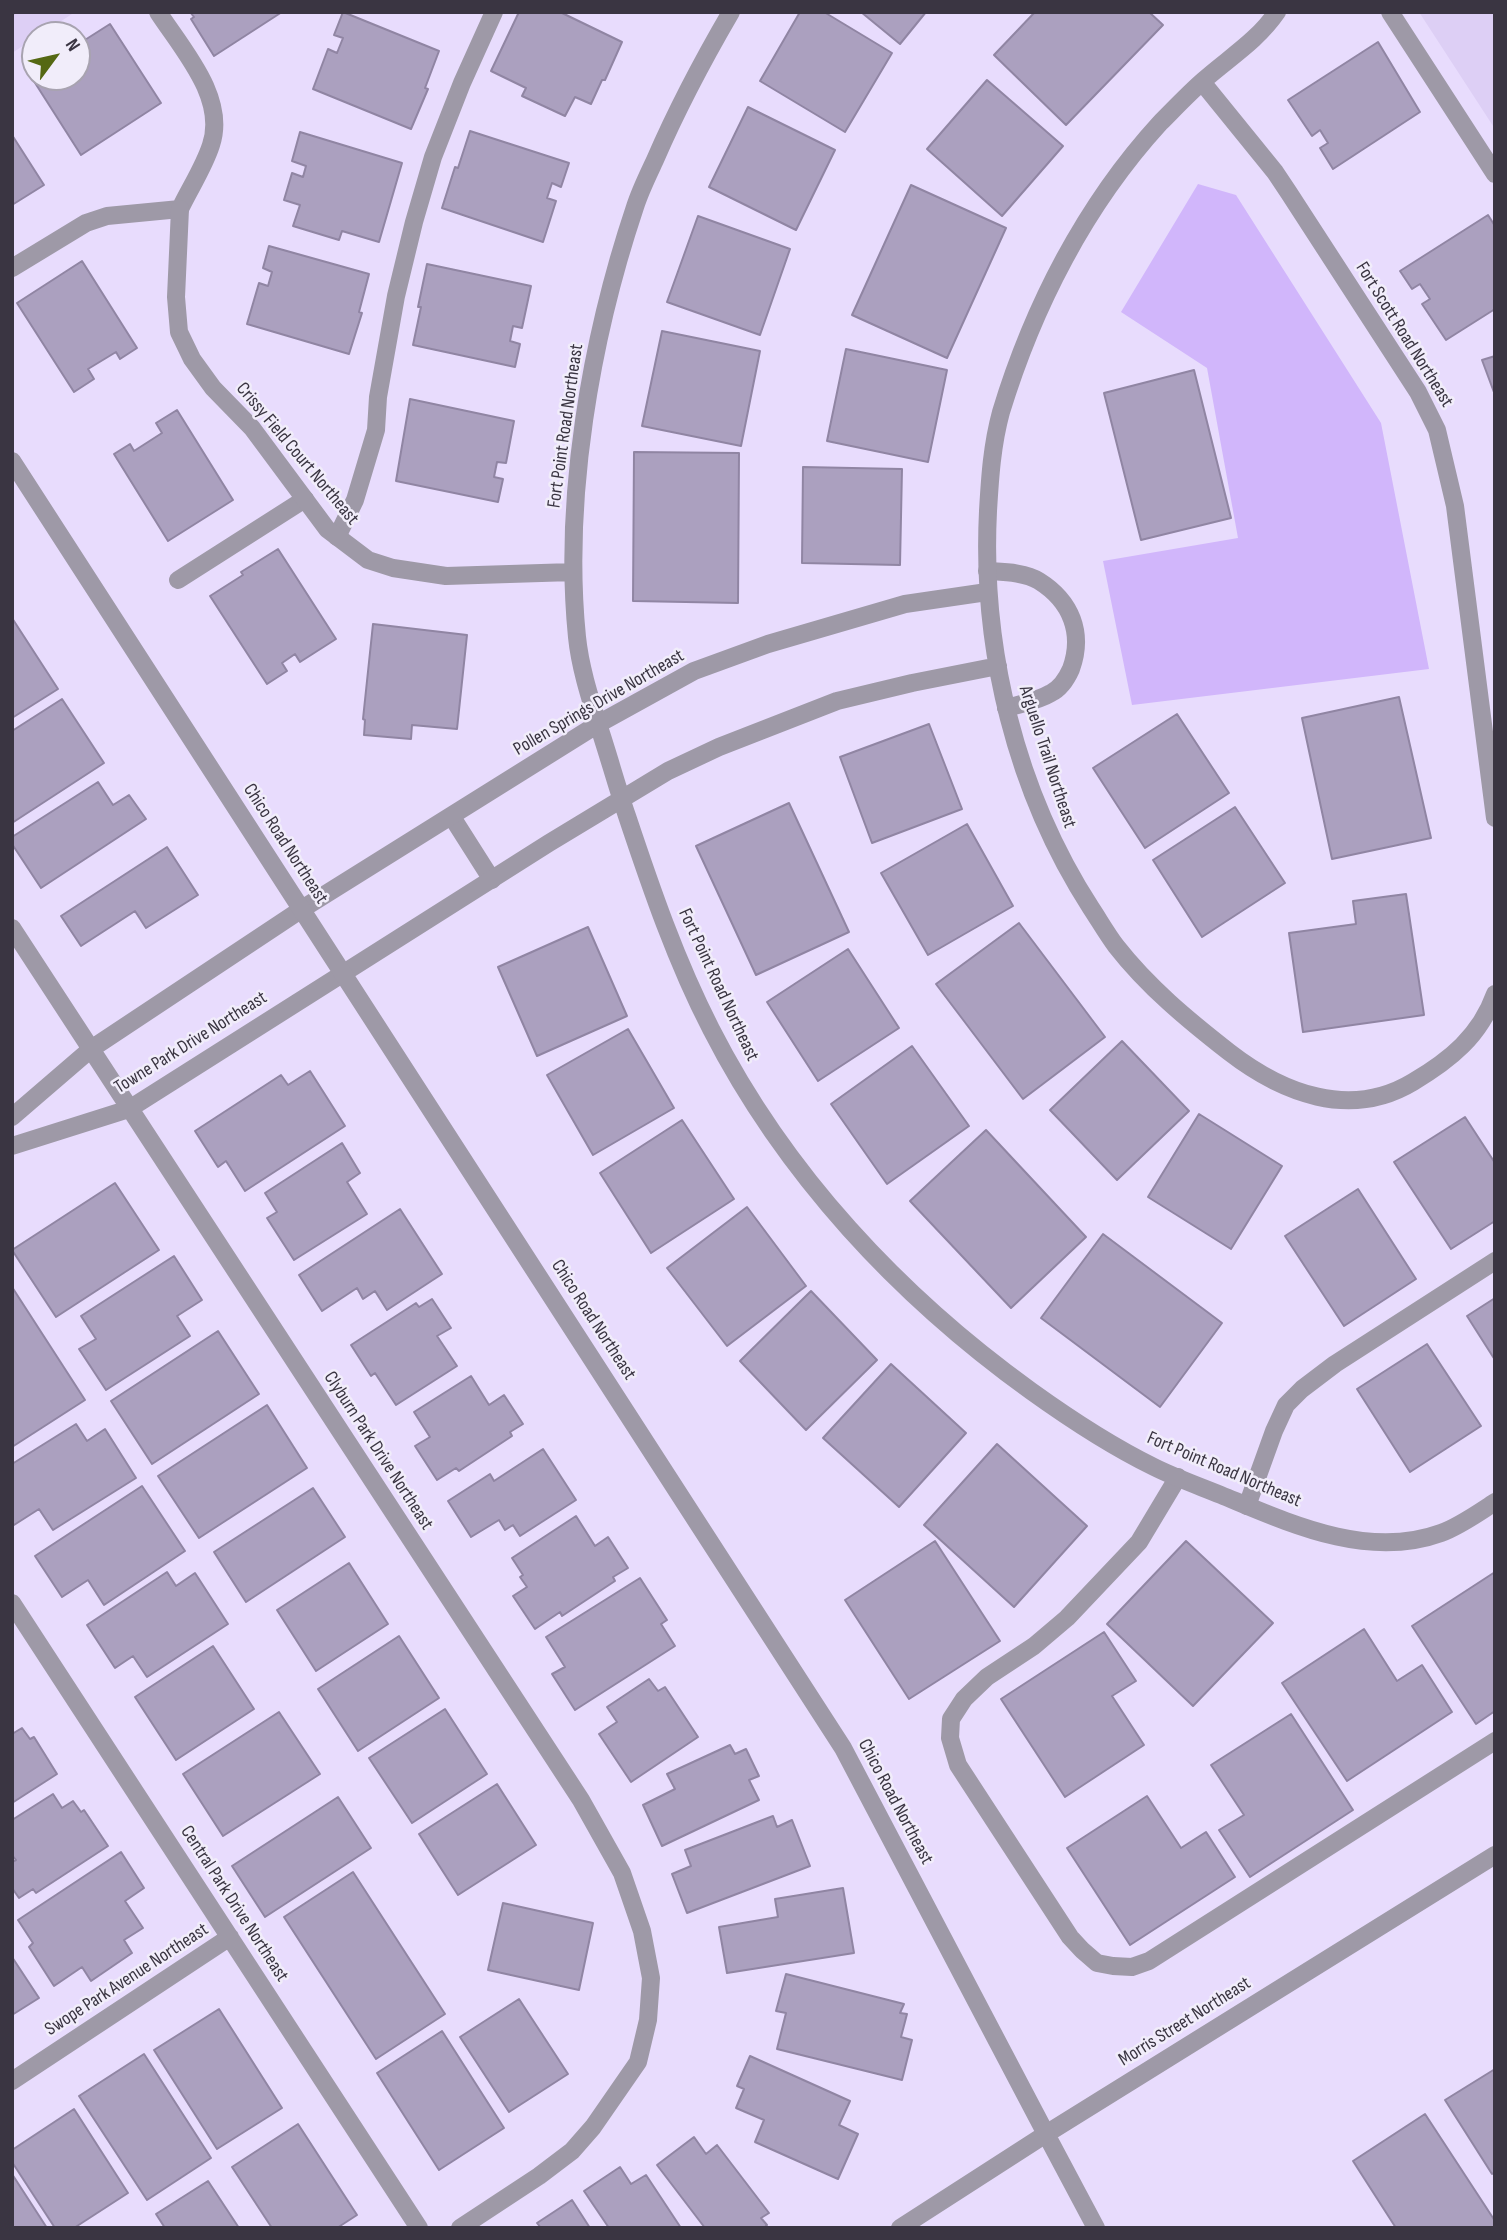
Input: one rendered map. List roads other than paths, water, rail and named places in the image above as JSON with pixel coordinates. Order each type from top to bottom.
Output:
[{"type":"street","points":[[12,268],[86,223],[107,216],[180,209],[211,144],[215,125],[211,97],[158,12]]},
{"type":"street","points":[[337,537],[355,500],[376,430],[378,397],[396,296],[433,157],[494,12]]},
{"type":"street","name":"Fort Point Road Northeast","points":[[731,12],[679,105],[636,203],[602,316],[582,442],[575,505],[573,572],[577,638],[587,688],[621,799],[666,929],[711,1028],[737,1077],[776,1137],[818,1193],[864,1245],[925,1307],[994,1364],[1069,1419],[1153,1467],[1247,1506],[1284,1521],[1368,1543],[1411,1541],[1441,1533],[1495,1502]]},
{"type":"street","name":"Arguello Trail Northeast","points":[[1277,12],[1262,33],[1202,82],[1159,125],[1108,189],[1064,259],[1034,321],[1000,414],[991,457],[987,592],[1006,708],[1043,823],[1073,879],[1116,946],[1184,1016],[1255,1072],[1304,1094],[1349,1102],[1401,1090],[1444,1064],[1471,1035],[1489,1010],[1495,994]]},
{"type":"street","points":[[1390,12],[1495,174]]},
{"type":"street","name":"Fort Scott Road Northeast","points":[[1202,82],[1290,193],[1418,392],[1437,430],[1455,506],[1495,818]]},
{"type":"street","name":"Crissy Field Court Northeast","points":[[180,209],[176,297],[179,332],[192,359],[214,388],[252,428],[327,529],[368,560],[421,573],[446,576],[573,572]]},
{"type":"street","name":"Chico Road Northeast","points":[[12,461],[844,1748],[1096,2228]]},
{"type":"street","points":[[178,580],[305,499]]},
{"type":"street","points":[[987,571],[1011,573],[1038,580],[1060,598],[1072,618],[1078,640],[1067,678],[1053,693],[1006,708]]},
{"type":"street","name":"Pollen Springs Drive Northeast","points":[[302,909],[598,724],[694,671],[768,643],[905,604],[987,592]]},
{"type":"street","points":[[344,973],[621,799],[668,771],[719,747],[837,701],[998,666]]},
{"type":"street","points":[[452,817],[492,880]]},
{"type":"street","points":[[12,1117],[91,1049],[302,909]]},
{"type":"street","name":"Clyburn Park Drive Northeast","points":[[12,928],[581,1800],[622,1873],[642,1931],[651,1978],[648,2021],[638,2062],[593,2127],[572,2151],[460,2228]]},
{"type":"street","name":"Towne Park Drive Northeast","points":[[12,1146],[129,1109],[344,973]]},
{"type":"street","points":[[1247,1506],[1286,1405],[1302,1389],[1335,1364],[1495,1261]]},
{"type":"street","points":[[1178,1477],[1139,1542],[1067,1618],[1034,1646],[987,1677],[964,1699],[951,1719],[950,1738],[958,1765],[1070,1937],[1097,1963],[1132,1967],[1149,1961],[1495,1741]]},
{"type":"street","name":"Central Park Drive Northeast","points":[[12,1603],[419,2228]]},
{"type":"street","name":"Morris Street Northeast","points":[[900,2228],[1495,1855]]},
{"type":"street","name":"Swope Park Avenue Northeast","points":[[12,2081],[230,1937]]}]
